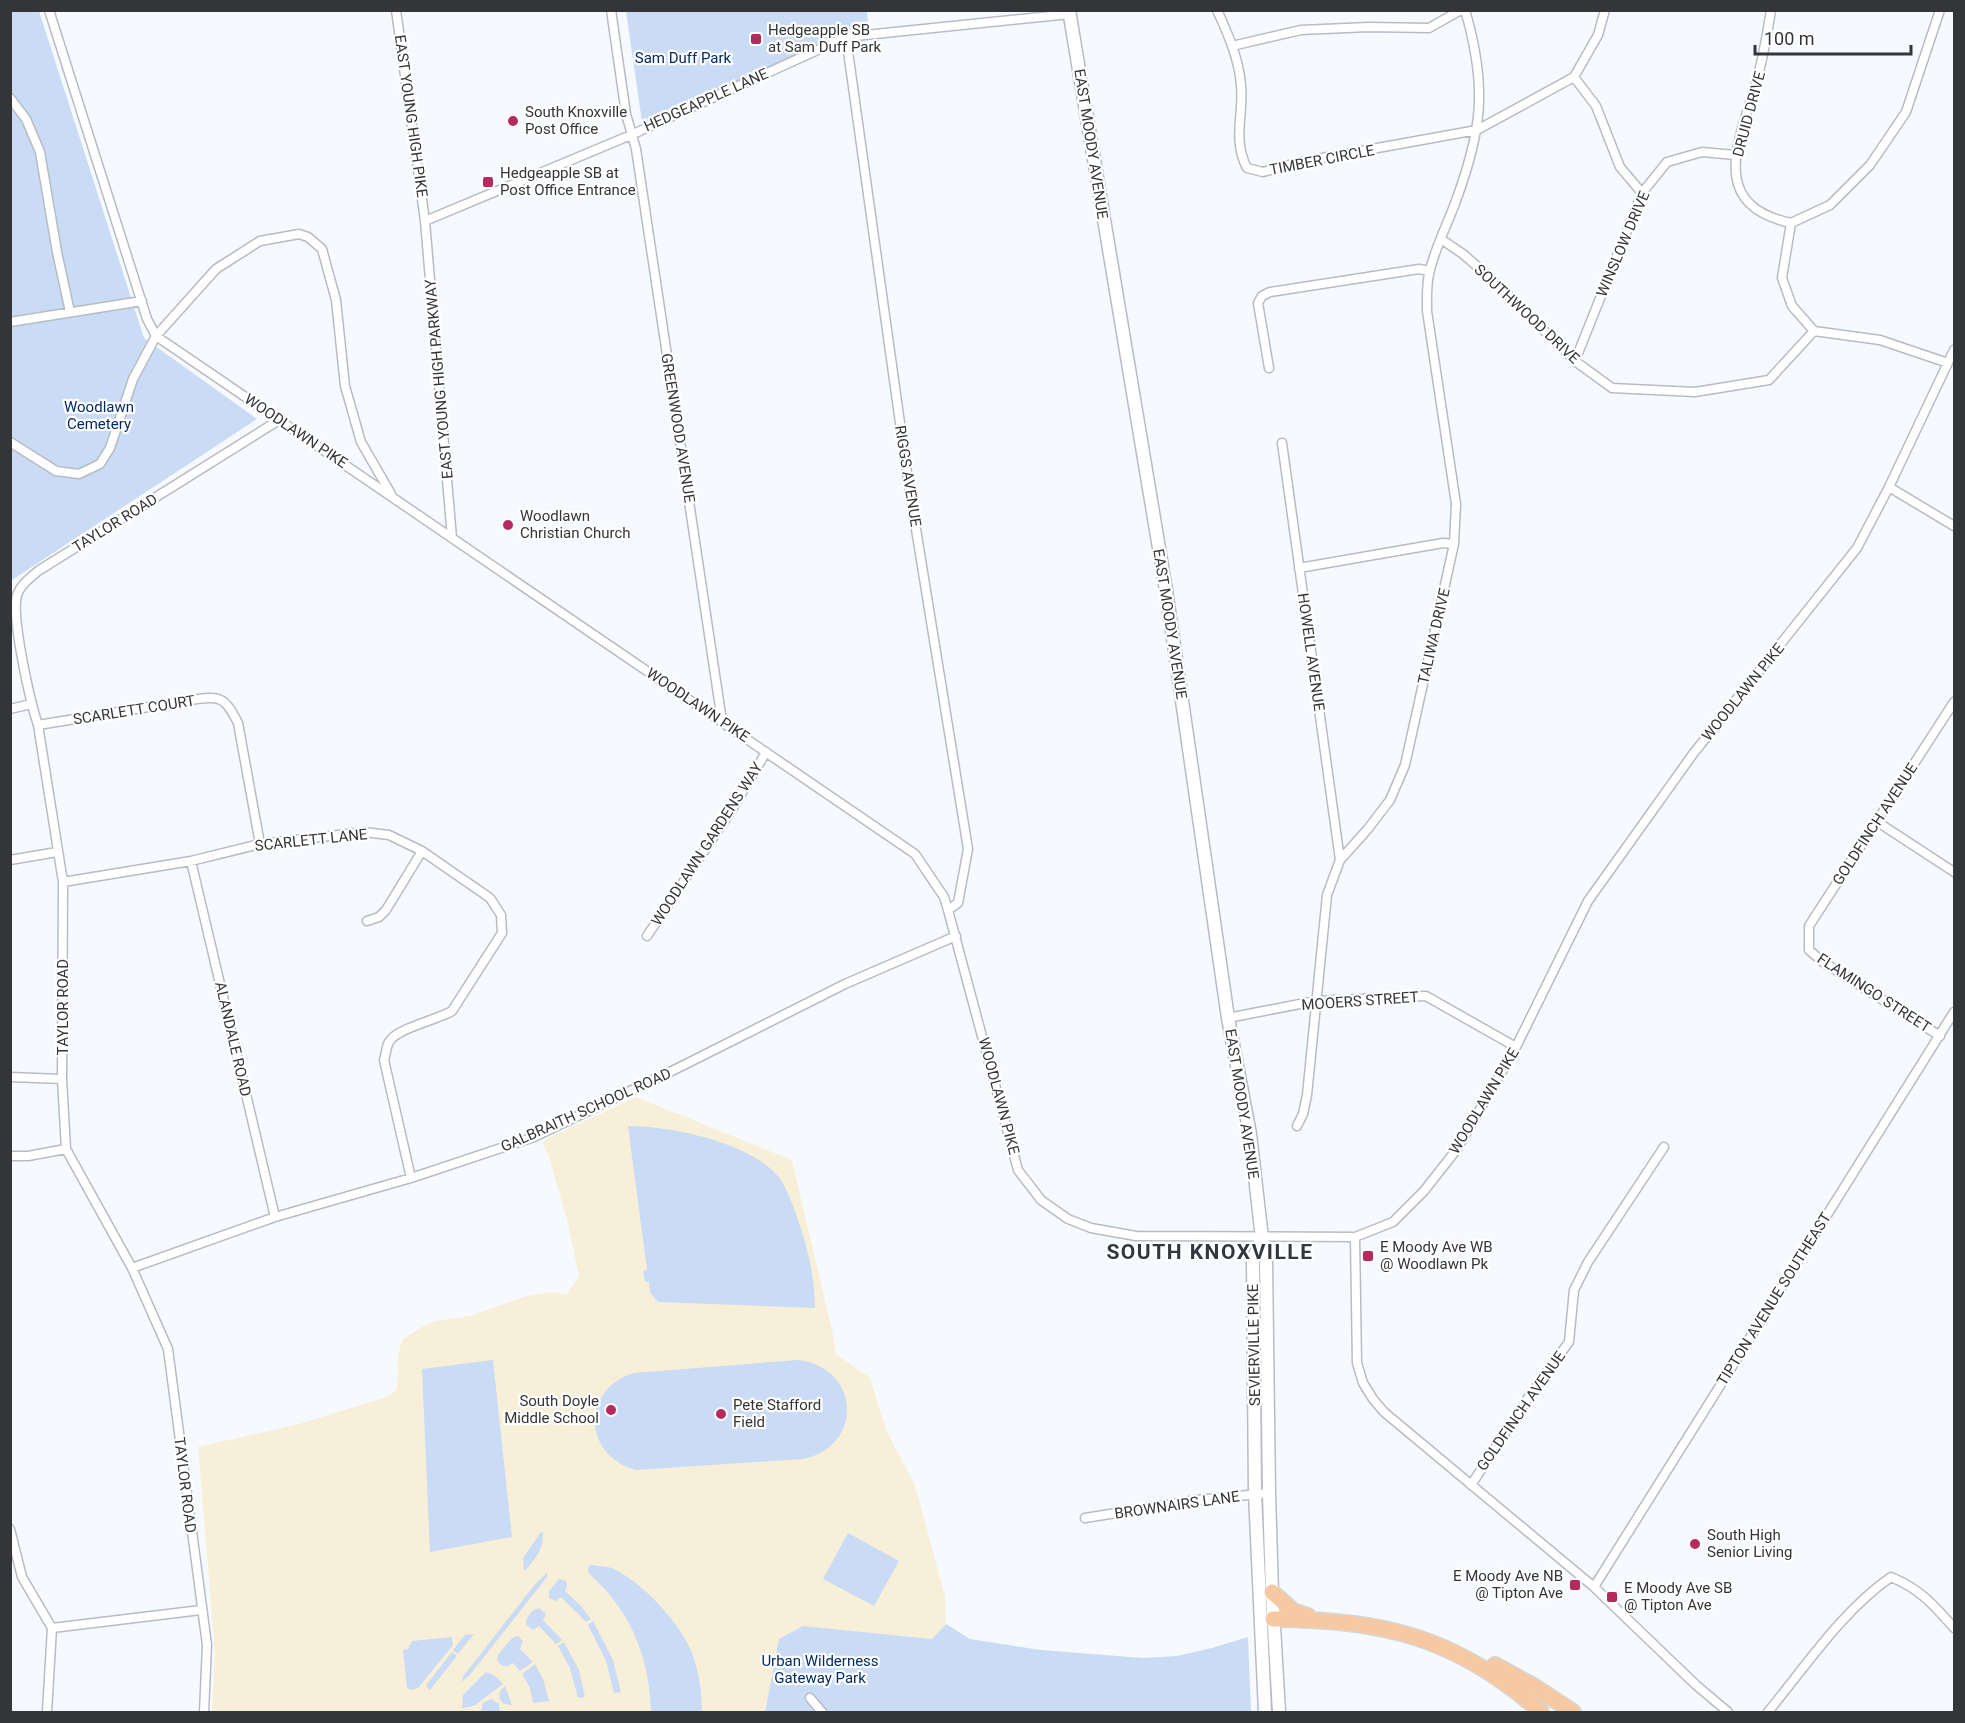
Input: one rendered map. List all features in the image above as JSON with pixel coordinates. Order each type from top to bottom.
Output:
[{"type":"highway","points":[[1272,1592],[1277,1599],[1300,1615],[1325,1620]]},
{"type":"highway","points":[[1267,1619],[1346,1622],[1411,1635],[1482,1658],[1573,1713]]},
{"type":"highway","points":[[1453,1650],[1497,1676],[1541,1713]]},
{"type":"main road","name":"EAST MOODY AVENUE","points":[[1069,12],[1166,590],[1228,1018],[1250,1134],[1262,1238]]},
{"type":"main road","name":"SEVIERVILLE PIKE","points":[[1262,1238],[1266,1261],[1272,1592],[1267,1619],[1263,1688],[1265,1713]]},
{"type":"main road","name":"SEVIERVILLE PIKE","points":[[1262,1238],[1253,1260],[1255,1494],[1279,1713]]},
{"type":"street","points":[[49,10],[142,301],[156,336]]},
{"type":"street","name":"EAST YOUNG HIGH PIKE","points":[[396,10],[425,221]]},
{"type":"street","name":"GREENWOOD AVENUE","points":[[610,10],[626,114],[636,149],[722,721]]},
{"type":"street","name":"TIMBER CIRCLE","points":[[1217,10],[1238,60],[1242,88],[1240,155],[1247,168],[1263,172],[1300,162],[1477,130],[1574,77]]},
{"type":"street","points":[[1232,46],[1301,30],[1369,27],[1429,28],[1463,10]]},
{"type":"street","name":"TALIWA DRIVE","points":[[1297,1126],[1303,1114],[1307,1095],[1327,895],[1340,860],[1390,800],[1405,765],[1454,544],[1456,504],[1427,311],[1429,271],[1466,174],[1480,108],[1474,40],[1463,10]]},
{"type":"street","points":[[1605,10],[1598,35],[1574,77],[1596,106],[1620,167],[1642,193]]},
{"type":"street","name":"DRUID DRIVE","points":[[1771,10],[1764,55],[1735,155],[1737,183],[1748,204],[1771,218],[1791,223]]},
{"type":"street","points":[[1940,10],[1906,112],[1870,165],[1830,205],[1791,223],[1782,278],[1792,306],[1814,331],[1880,340],[1948,363]]},
{"type":"street","name":"HEDGEAPPLE LANE","points":[[425,221],[631,135],[846,37],[1069,12]]},
{"type":"street","name":"RIGGS AVENUE","points":[[846,37],[908,480],[968,849],[958,903],[948,909]]},
{"type":"street","points":[[10,98],[26,119],[40,152],[70,312]]},
{"type":"street","name":"WINSLOW DRIVE","points":[[1575,361],[1642,193],[1666,162],[1702,152],[1735,155]]},
{"type":"street","name":"EAST YOUNG HIGH PARKWAY","points":[[425,221],[452,537]]},
{"type":"street","points":[[10,442],[56,471],[79,474],[100,464],[110,448],[133,379],[156,336],[216,268],[260,241],[298,234],[308,237],[322,249],[336,300],[345,386],[361,442],[392,497]]},
{"type":"street","name":"SOUTHWOOD DRIVE","points":[[1441,239],[1463,254],[1494,281],[1575,361],[1612,388],[1695,392],[1769,380],[1814,331]]},
{"type":"street","points":[[1269,368],[1258,303],[1262,296],[1270,292],[1419,269],[1429,271]]},
{"type":"street","points":[[10,322],[142,301]]},
{"type":"street","name":"WOODLAWN PIKE","points":[[156,336],[915,854],[938,887],[948,909],[1018,1170],[1041,1200],[1068,1219],[1091,1228],[1136,1236],[1262,1238],[1355,1237],[1393,1222],[1424,1191],[1457,1149],[1516,1047],[1588,901],[1693,754],[1857,548],[1889,487],[1954,350]]},
{"type":"street","name":"TAYLOR ROAD","points":[[204,1713],[207,1645],[168,1349],[132,1268],[66,1149],[62,1079],[63,882],[38,725],[31,704],[15,611],[18,593],[25,582],[38,571],[279,420]]},
{"type":"street","name":"HOWELL AVENUE","points":[[1282,443],[1340,860]]},
{"type":"street","points":[[1889,487],[1954,526]]},
{"type":"street","points":[[1299,568],[1443,543],[1454,544]]},
{"type":"street","name":"SCARLETT COURT","points":[[38,725],[191,700],[216,698],[224,701],[238,723],[260,844]]},
{"type":"street","name":"GOLDFINCH AVENUE","points":[[1809,950],[1809,926],[1954,702]]},
{"type":"street","points":[[10,709],[31,704]]},
{"type":"street","name":"WOODLAWN GARDENS WAY","points":[[647,936],[731,811],[766,752]]},
{"type":"street","points":[[1876,821],[1954,872]]},
{"type":"street","name":"SCARLETT LANE","points":[[63,882],[191,861],[260,844],[364,832],[389,835],[422,851],[490,898],[501,915],[502,933],[452,1011],[399,1033],[389,1041],[384,1060],[411,1178]]},
{"type":"street","points":[[367,921],[379,917],[386,910],[422,851]]},
{"type":"street","points":[[10,860],[57,852]]},
{"type":"street","name":"ALANDALE ROAD","points":[[191,861],[275,1217]]},
{"type":"street","name":"GALBRAITH SCHOOL ROAD","points":[[132,1268],[275,1217],[411,1178],[508,1147],[543,1133],[845,984],[956,936]]},
{"type":"street","name":"FLAMINGO STREET","points":[[1809,950],[1823,962],[1940,1036]]},
{"type":"street","name":"MOOERS STREET","points":[[1228,1018],[1315,1001],[1426,996],[1516,1047]]},
{"type":"street","name":"TIPTON AVENUE SOUTHEAST","points":[[1594,1587],[1954,1012]]},
{"type":"street","points":[[10,1077],[62,1079]]},
{"type":"street","name":"GOLDFINCH AVENUE","points":[[1471,1485],[1530,1395],[1569,1342],[1574,1290],[1588,1262],[1664,1147]]},
{"type":"street","points":[[10,1156],[28,1156],[66,1149]]},
{"type":"street","points":[[1355,1237],[1355,1352],[1363,1383],[1373,1399],[1384,1412],[1594,1587],[1728,1713]]},
{"type":"street","name":"BROWNAIRS LANE","points":[[1085,1518],[1197,1500],[1269,1493]]},
{"type":"street","points":[[10,1529],[22,1577],[52,1628],[47,1713]]},
{"type":"street","points":[[1768,1713],[1845,1619],[1873,1590],[1891,1577],[1908,1584],[1930,1599],[1954,1628]]},
{"type":"street","points":[[52,1628],[201,1610]]},
{"type":"street","points":[[810,1698],[822,1713]]},
{"type":"shaded area","name":"South Doyle Middle School","points":[[636,1097],[792,1160],[836,1354],[870,1378],[886,1430],[915,1485],[945,1596],[946,1624],[932,1639],[803,1627],[779,1640],[765,1712],[212,1712],[215,1652],[198,1447],[299,1424],[387,1397],[397,1390],[398,1356],[402,1340],[420,1328],[435,1321],[470,1316],[527,1296],[551,1292],[567,1294],[579,1276],[567,1219],[543,1144],[544,1140]]},
{"type":"green space","name":"Woodlawn Cemetery","points":[[11,11],[39,11],[144,338],[257,419],[12,580],[11,585]]},
{"type":"green space","name":"Sam Duff Park","points":[[626,11],[867,11],[869,35],[846,37],[643,129]]},
{"type":"green space","points":[[628,1126],[666,1129],[711,1139],[752,1156],[769,1167],[781,1180],[800,1227],[812,1271],[815,1308],[658,1302],[650,1292],[649,1282],[645,1282],[643,1271],[647,1270]]},
{"type":"green space","points":[[493,1360],[512,1537],[430,1552],[422,1369]]},
{"type":"green space","name":"Pete Stafford Field","points":[[797,1360],[818,1365],[833,1376],[843,1390],[847,1406],[845,1423],[837,1438],[824,1451],[804,1459],[636,1470],[618,1462],[605,1451],[598,1437],[595,1422],[597,1407],[604,1393],[617,1381],[634,1373]]},
{"type":"green space","points":[[543,1532],[543,1538],[539,1553],[524,1570],[523,1558]]},
{"type":"green space","points":[[848,1533],[899,1561],[874,1606],[823,1579]]},
{"type":"green space","points":[[591,1565],[611,1568],[625,1575],[648,1594],[670,1617],[692,1653],[700,1682],[702,1712],[651,1712],[645,1667],[636,1639],[613,1599],[588,1572],[588,1567]]},
{"type":"green space","points":[[547,1573],[547,1577],[469,1676],[461,1682],[464,1675],[536,1583]]},
{"type":"green space","points":[[559,1579],[566,1581],[565,1591],[591,1619],[586,1622],[561,1597],[556,1601],[549,1598],[549,1591]]},
{"type":"green space","points":[[539,1608],[546,1614],[543,1620],[562,1640],[556,1644],[539,1626],[533,1630],[526,1625],[530,1614]]},
{"type":"green space","points":[[593,1621],[613,1660],[621,1692],[614,1693],[606,1661],[588,1625]]},
{"type":"green space","name":"Urban Wilderness Gateway Park","points":[[946,1624],[970,1639],[1041,1650],[1143,1658],[1177,1656],[1248,1637],[1251,1712],[765,1712],[779,1639],[803,1626],[932,1639]]},
{"type":"green space","points":[[474,1634],[458,1654],[453,1650],[465,1635]]},
{"type":"green space","points":[[518,1636],[523,1641],[520,1649],[533,1662],[520,1671],[513,1663],[506,1667],[497,1659],[512,1638]]},
{"type":"green space","points":[[452,1637],[453,1645],[418,1688],[411,1690],[407,1688],[403,1650],[408,1649],[412,1641]]},
{"type":"green space","points":[[564,1642],[579,1670],[585,1697],[578,1698],[570,1668],[558,1646]]},
{"type":"green space","points":[[452,1652],[457,1656],[430,1690],[426,1687],[427,1684]]},
{"type":"green space","points":[[535,1664],[543,1679],[549,1701],[533,1703],[530,1688],[522,1674]]},
{"type":"green space","points":[[486,1672],[495,1676],[503,1684],[474,1706],[462,1708],[463,1695]]},
{"type":"green space","points":[[505,1686],[512,1705],[504,1704],[499,1698],[500,1691]]},
{"type":"green space","points":[[491,1699],[499,1704],[500,1712],[481,1712],[483,1703]]},
{"type":"place","name":"Hedgeapple SB at Sam Duff Park","points":[[756,39]]},
{"type":"place","name":"South Knoxville Post Office","points":[[513,121]]},
{"type":"place","name":"Hedgeapple SB at Post Office Entrance","points":[[488,182]]},
{"type":"place","name":"Woodlawn Christian Church","points":[[508,525]]},
{"type":"place","name":"E Moody Ave WB @ Woodlawn Pk","points":[[1368,1256]]},
{"type":"place","name":"South Doyle Middle School","points":[[611,1410]]},
{"type":"place","name":"Pete Stafford Field","points":[[721,1414]]},
{"type":"place","name":"South High Senior Living","points":[[1695,1544]]},
{"type":"place","name":"E Moody Ave NB @ Tipton Ave","points":[[1575,1585]]},
{"type":"place","name":"E Moody Ave SB @ Tipton Ave","points":[[1612,1597]]},
{"type":"district","name":"SOUTH KNOXVILLE","points":[[1210,1252]]}]
